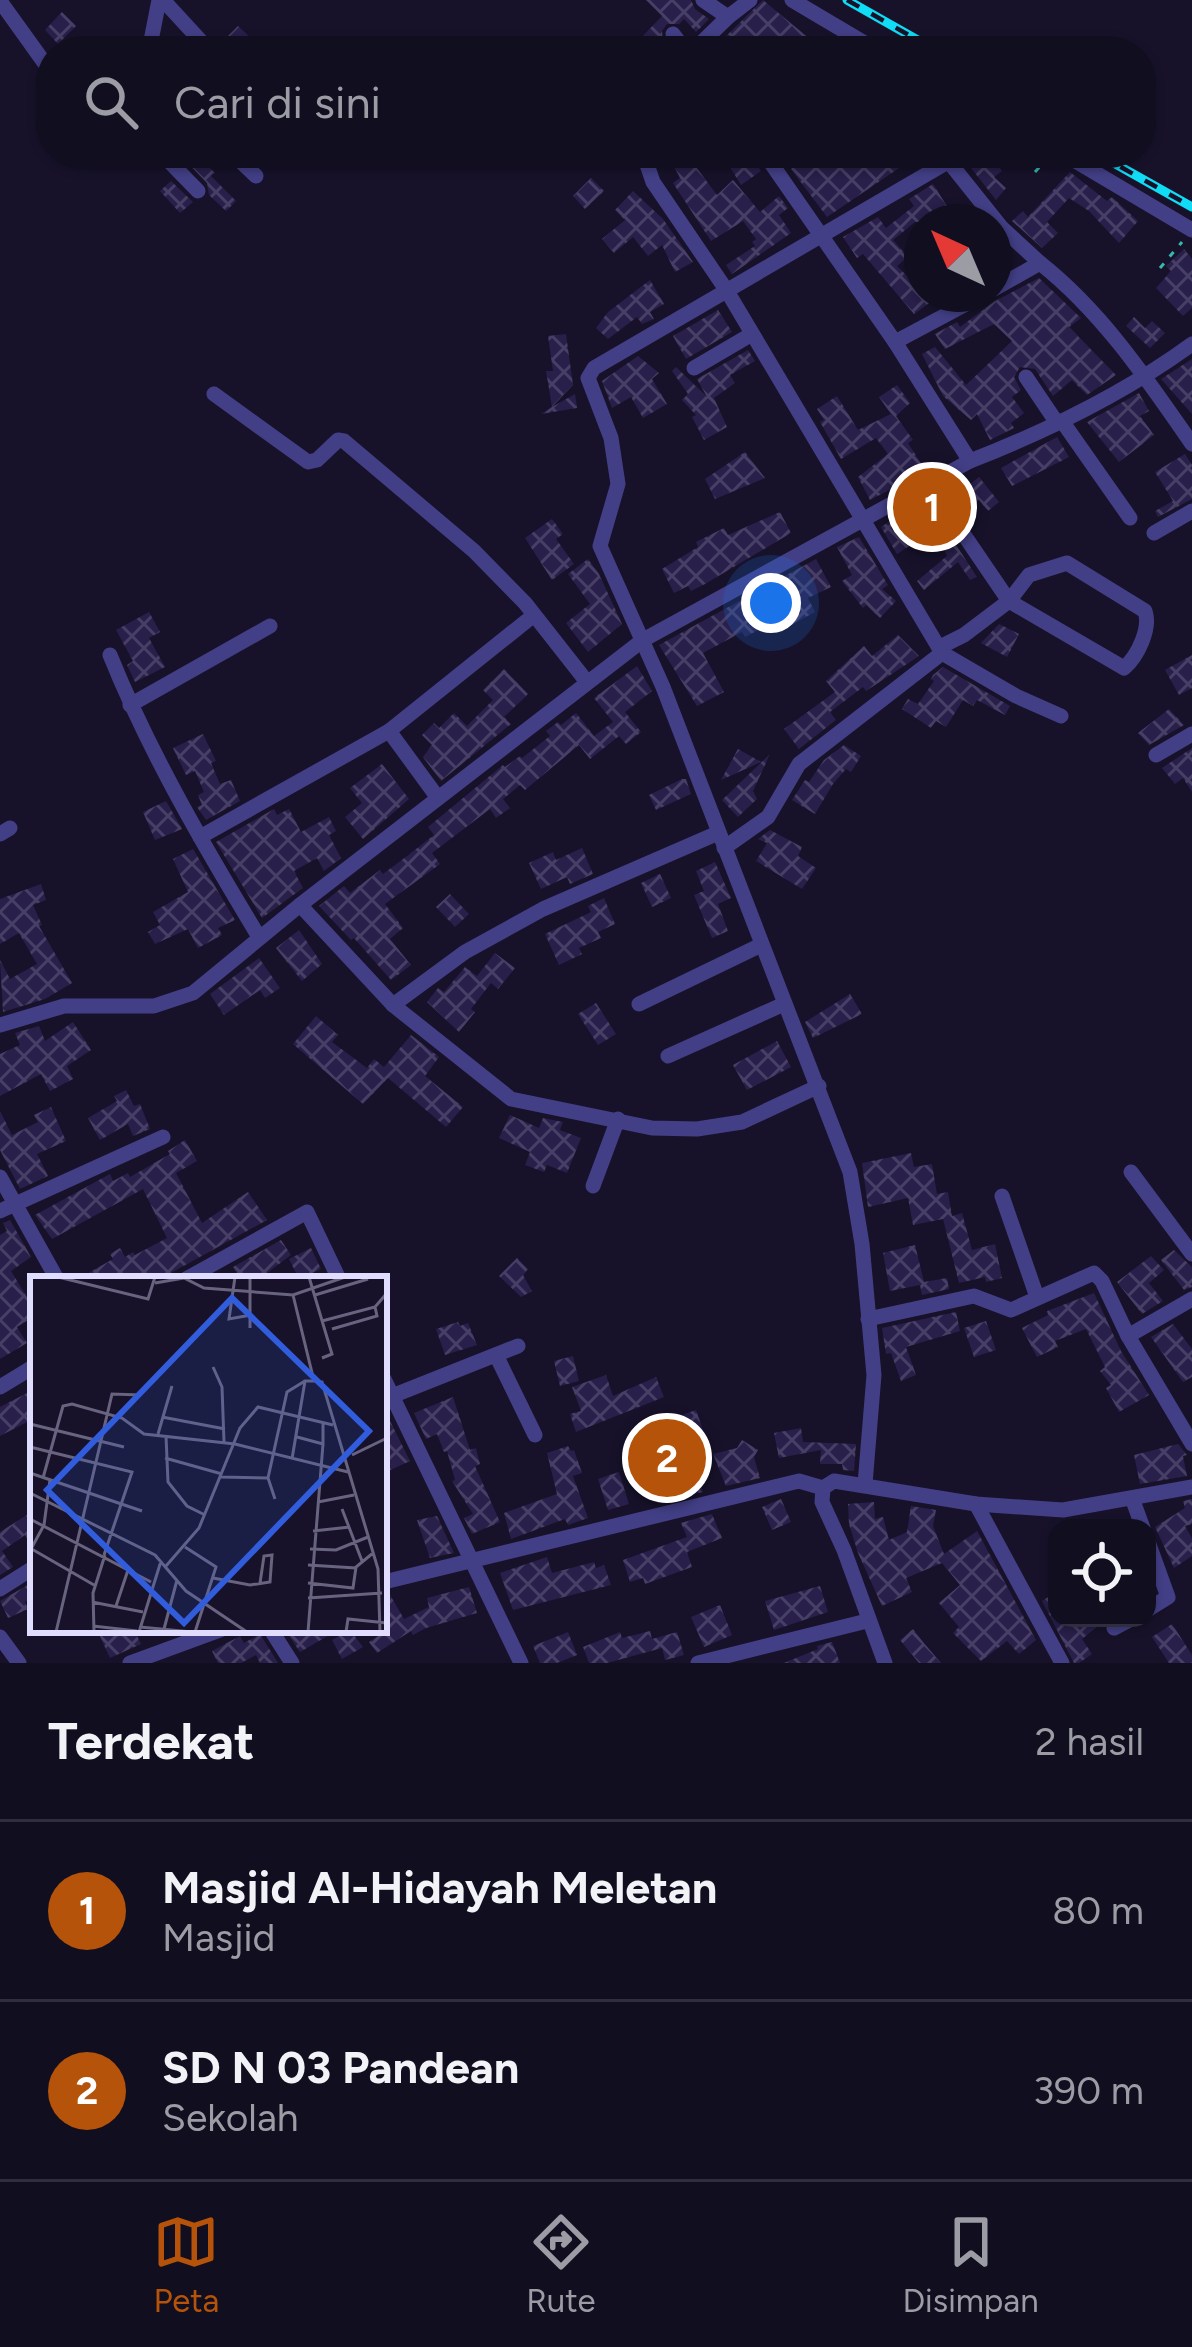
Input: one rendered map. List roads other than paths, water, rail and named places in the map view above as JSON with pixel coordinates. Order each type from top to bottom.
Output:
[{"type":"street","points":[[153,36],[161,0]]},
{"type":"street","points":[[161,0],[196,36]]},
{"type":"street","points":[[703,0],[728,17]]},
{"type":"street","points":[[707,36],[750,0]]},
{"type":"street","points":[[791,0],[852,36]]},
{"type":"street","points":[[0,2],[36,51]]},
{"type":"street","points":[[176,168],[198,191]]},
{"type":"street","points":[[248,168],[256,176]]},
{"type":"street","points":[[648,168],[727,290],[941,650],[1016,697],[1061,716]]},
{"type":"street","points":[[774,168],[896,342],[970,461]]},
{"type":"street","points":[[865,1484],[874,1375],[854,1193],[820,1086],[760,945],[643,640],[600,546],[618,484],[611,438],[589,374],[937,168]]},
{"type":"street","points":[[963,168],[1001,227],[1064,281],[1102,323],[1192,444]]},
{"type":"street","points":[[1087,168],[1192,230]]},
{"type":"street","points":[[1012,279],[1040,263]]},
{"type":"street","points":[[896,342],[952,312]]},
{"type":"street","points":[[694,368],[752,334]]},
{"type":"street","points":[[0,1025],[64,1006],[168,1003],[193,993],[300,904],[643,640],[970,461],[1145,377],[1192,344]]},
{"type":"street","points":[[1026,377],[1130,518]]},
{"type":"street","points":[[214,394],[308,462],[338,440],[344,441],[474,550],[587,682]]},
{"type":"street","points":[[393,1005],[465,952],[543,909],[721,841],[768,818],[799,764],[1010,601],[1029,575],[1067,562],[1145,611],[1148,618],[1130,664],[1124,668],[1010,601],[930,484]]},
{"type":"street","points":[[1154,533],[1192,511]]},
{"type":"street","points":[[200,837],[389,731],[534,615]]},
{"type":"street","points":[[130,705],[270,626]]},
{"type":"street","points":[[110,655],[130,705],[259,937]]},
{"type":"street","points":[[389,731],[438,797]]},
{"type":"street","points":[[1156,755],[1192,734]]},
{"type":"street","points":[[300,904],[393,1005],[511,1099],[662,1130],[742,1122],[820,1086]]},
{"type":"street","points":[[639,1004],[760,945]]},
{"type":"street","points":[[668,1056],[784,1004]]},
{"type":"street","points":[[593,1186],[618,1119]]},
{"type":"street","points":[[8,1207],[163,1137]]},
{"type":"street","points":[[1131,1172],[1192,1254]]},
{"type":"street","points":[[0,1178],[8,1207],[55,1276]]},
{"type":"street","points":[[1002,1196],[1037,1297]]},
{"type":"street","points":[[191,1276],[307,1212],[338,1276]]},
{"type":"street","points":[[868,1319],[974,1296],[1011,1310],[1096,1273],[1192,1444]]},
{"type":"street","points":[[1128,1336],[1192,1299]]},
{"type":"street","points":[[518,1346],[388,1397],[520,1663]]},
{"type":"street","points":[[496,1354],[535,1435]]},
{"type":"street","points":[[0,1387],[30,1369]]},
{"type":"street","points":[[387,1581],[799,1481],[823,1488],[834,1481],[976,1504],[1063,1510],[1192,1487]]},
{"type":"street","points":[[823,1488],[822,1502],[885,1663]]},
{"type":"street","points":[[1132,1498],[1140,1519]]},
{"type":"street","points":[[976,1504],[1062,1663]]},
{"type":"street","points":[[1156,1564],[1168,1597],[1156,1604]]},
{"type":"street","points":[[0,1589],[30,1570]]},
{"type":"street","points":[[704,1662],[867,1621]]},
{"type":"street","points":[[130,1663],[212,1633]]},
{"type":"street","points":[[274,1633],[292,1663]]},
{"type":"street","points":[[0,1637],[19,1663]]},
{"type":"railway","points":[[847,0],[911,36]]},
{"type":"railway","points":[[1123,168],[1192,207]]},
{"type":"place","name":"Masjid Al-Hidayah Meletan","points":[[932,507]]},
{"type":"place","name":"SD N 03 Pandean","points":[[667,1458]]}]
